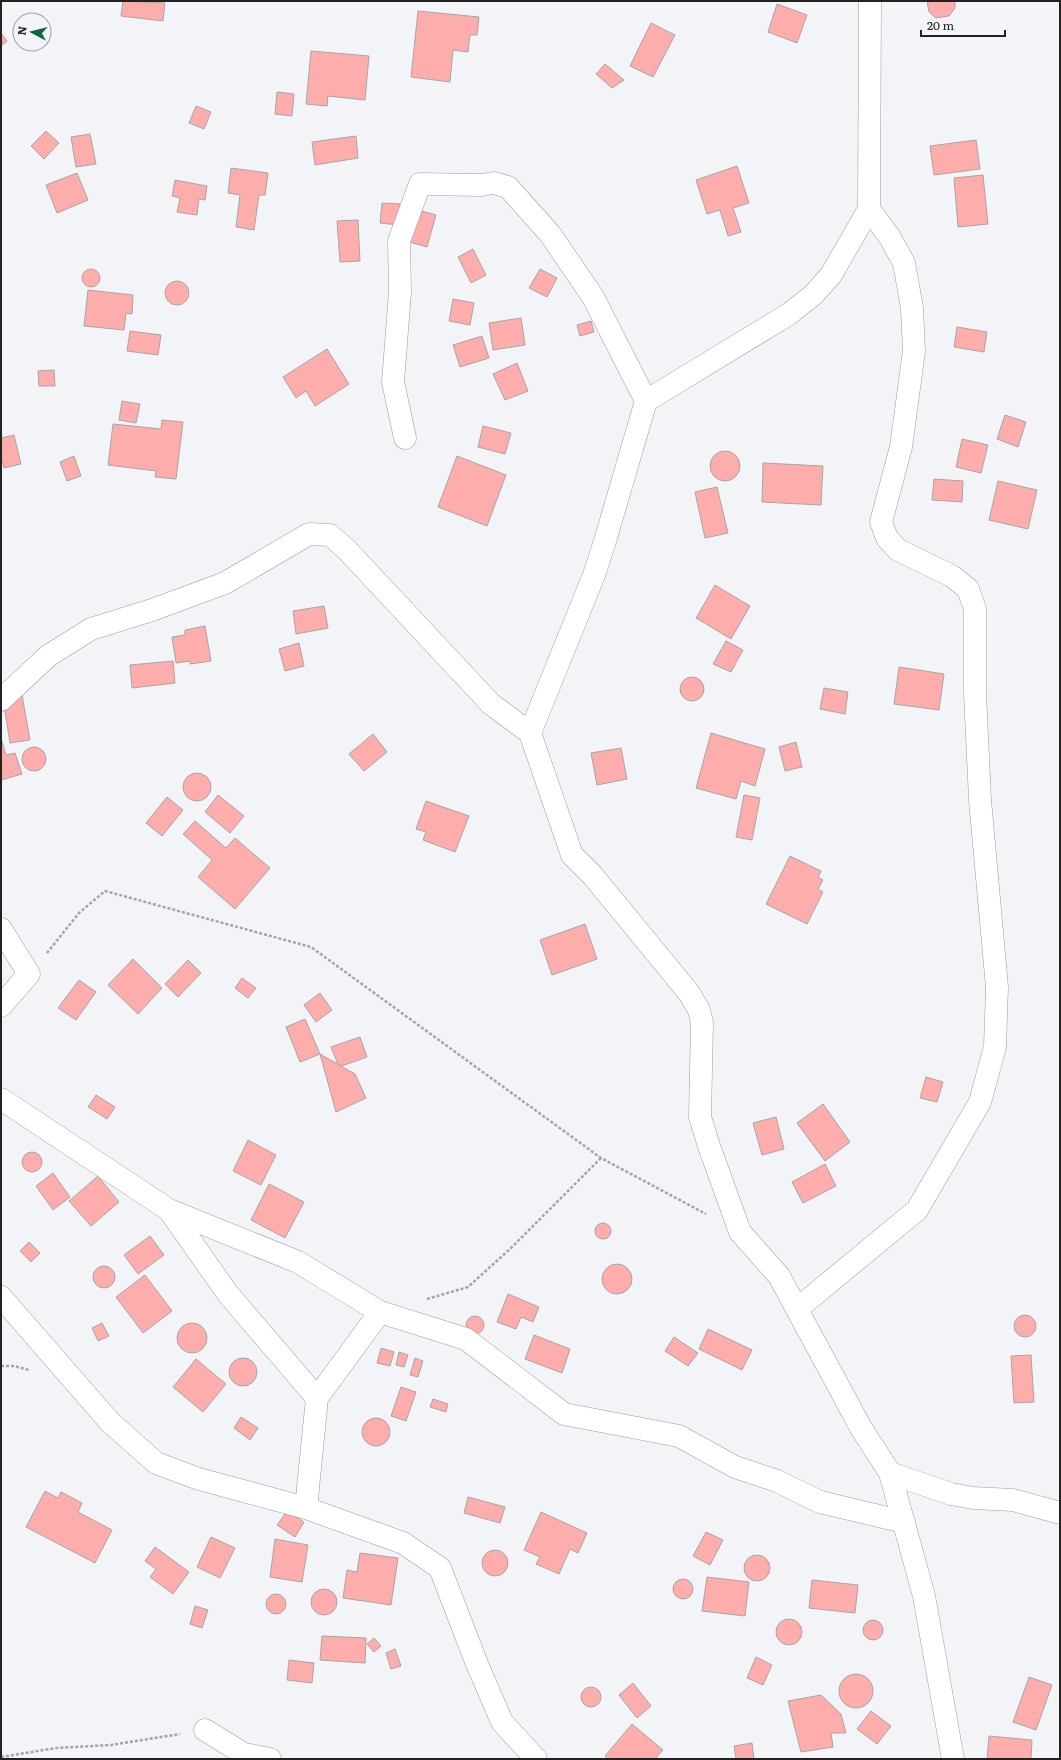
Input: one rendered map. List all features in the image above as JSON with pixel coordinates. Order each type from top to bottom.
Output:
[{"type":"street","points":[[530,733],[596,568],[646,401],[789,314],[812,295],[831,275],[869,209],[870,1]]},
{"type":"street","points":[[405,438],[393,382],[400,292],[399,241],[420,184],[482,186],[494,183],[508,186],[550,234],[593,297],[646,401]]},
{"type":"street","points":[[796,1309],[917,1210],[980,1102],[995,1047],[997,987],[980,800],[975,693],[975,609],[968,589],[952,576],[898,550],[888,538],[882,522],[901,447],[914,351],[912,308],[904,263],[889,236],[869,209]]},
{"type":"street","points":[[1,700],[48,656],[90,629],[152,610],[225,583],[309,534],[330,535],[347,550],[491,704],[530,733],[572,855],[593,876],[679,980],[689,993],[698,1010],[702,1023],[700,1117],[740,1232],[779,1276],[861,1428],[890,1473],[924,1596],[953,1759]]},
{"type":"street","points":[[1,929],[29,974],[1,1006]]},
{"type":"street","points":[[1,1099],[169,1210],[298,1262],[380,1312],[466,1339],[564,1414],[678,1436],[735,1467],[777,1481],[820,1502],[904,1522]]},
{"type":"street","points":[[169,1210],[228,1294],[317,1398]]},
{"type":"street","points":[[1,1297],[110,1422],[156,1462],[199,1479],[306,1508],[403,1543],[440,1568],[477,1664],[502,1722],[536,1759]]},
{"type":"street","points":[[306,1508],[317,1398],[380,1312]]},
{"type":"street","points":[[890,1473],[951,1494],[973,1498],[1013,1500],[1060,1513]]},
{"type":"street","points":[[205,1730],[244,1754],[270,1759]]},
{"type":"path","points":[[29,974],[79,914],[105,890],[311,947],[601,1158],[740,1232]]},
{"type":"path","points":[[424,1300],[468,1287],[510,1249],[601,1158]]},
{"type":"path","points":[[1,1756],[56,1748],[111,1745],[205,1730]]},
{"type":"building","points":[[123,1],[165,3],[163,21],[121,16]]},
{"type":"building","points":[[927,1],[955,1],[955,8],[949,16],[936,18],[929,12]]},
{"type":"building","points":[[777,4],[807,15],[797,43],[768,32]]},
{"type":"building","points":[[418,11],[479,17],[477,35],[470,35],[468,52],[453,50],[450,82],[411,77]]},
{"type":"building","points":[[651,23],[675,35],[653,77],[630,66]]},
{"type":"building","points":[[1,33],[7,41],[1,46]]},
{"type":"building","points":[[311,51],[369,56],[365,100],[328,96],[327,106],[306,104]]},
{"type":"building","points":[[605,64],[624,80],[612,88],[596,74]]},
{"type":"building","points":[[277,92],[294,94],[292,116],[275,114]]},
{"type":"building","points":[[196,106],[211,112],[204,129],[189,123]]},
{"type":"building","points":[[46,131],[59,143],[44,159],[31,146]]},
{"type":"building","points":[[90,134],[96,164],[76,167],[71,137]]},
{"type":"building","points":[[356,136],[358,158],[315,165],[312,142]]},
{"type":"building","points":[[976,140],[980,169],[934,175],[930,146]]},
{"type":"building","points":[[737,166],[749,203],[733,208],[741,232],[728,236],[720,210],[707,214],[696,180]]},
{"type":"building","points":[[231,168],[268,173],[265,195],[259,195],[254,230],[236,227],[240,195],[228,193]]},
{"type":"building","points":[[77,173],[88,200],[57,213],[46,185]]},
{"type":"building","points":[[983,175],[988,224],[958,227],[954,178]]},
{"type":"building","points":[[175,180],[207,186],[205,200],[199,199],[197,215],[177,212],[180,198],[172,196]]},
{"type":"building","points":[[382,203],[400,204],[399,225],[380,223]]},
{"type":"building","points":[[415,209],[436,215],[427,247],[406,241]]},
{"type":"building","points":[[358,220],[360,261],[340,262],[337,221]]},
{"type":"building","points":[[473,249],[486,275],[471,283],[458,257]]},
{"type":"building","points":[[91,269],[97,272],[100,278],[97,284],[91,287],[85,284],[82,278],[85,272]]},
{"type":"building","points":[[540,269],[557,278],[547,297],[529,288]]},
{"type":"building","points":[[177,281],[186,284],[189,293],[186,302],[177,305],[168,302],[165,293],[168,284]]},
{"type":"building","points":[[88,290],[133,295],[132,314],[126,313],[124,330],[84,326]]},
{"type":"building","points":[[453,299],[474,303],[470,325],[449,321]]},
{"type":"building","points":[[521,318],[525,345],[493,350],[489,323]]},
{"type":"building","points":[[591,321],[594,332],[580,336],[577,325]]},
{"type":"building","points":[[957,327],[987,332],[984,352],[954,347]]},
{"type":"building","points":[[130,331],[161,335],[158,355],[127,351]]},
{"type":"building","points":[[482,336],[489,358],[460,367],[453,345]]},
{"type":"building","points":[[327,349],[349,384],[315,406],[306,391],[296,398],[283,377]]},
{"type":"building","points":[[517,363],[528,391],[505,400],[493,374]]},
{"type":"building","points":[[54,370],[55,386],[39,386],[38,371]]},
{"type":"building","points":[[122,401],[140,404],[136,423],[119,420]]},
{"type":"building","points":[[1005,415],[1026,422],[1018,447],[997,439]]},
{"type":"building","points":[[162,420],[183,422],[176,479],[155,477],[156,471],[108,465],[113,424],[161,429]]},
{"type":"building","points":[[483,426],[511,433],[505,454],[478,447]]},
{"type":"building","points":[[14,435],[21,464],[4,468],[1,456],[1,438]]},
{"type":"building","points":[[962,439],[988,445],[981,473],[956,467]]},
{"type":"building","points":[[725,451],[731,452],[739,460],[739,472],[731,480],[725,481],[719,480],[711,472],[710,466],[711,460],[719,452]]},
{"type":"building","points":[[74,456],[81,476],[67,481],[60,462]]},
{"type":"building","points":[[457,456],[506,475],[487,526],[438,507]]},
{"type":"building","points":[[763,463],[823,466],[821,505],[762,502]]},
{"type":"building","points":[[934,479],[963,481],[962,502],[932,500]]},
{"type":"building","points":[[998,481],[1037,490],[1028,529],[989,520]]},
{"type":"building","points":[[717,487],[728,533],[705,538],[695,492]]},
{"type":"building","points":[[715,585],[750,606],[731,639],[696,618]]},
{"type":"building","points":[[324,606],[328,628],[296,634],[293,611]]},
{"type":"building","points":[[205,626],[211,661],[190,664],[190,661],[176,663],[172,637],[185,635],[185,630]]},
{"type":"building","points":[[726,641],[743,650],[731,672],[713,664]]},
{"type":"building","points":[[299,643],[304,666],[285,671],[279,649]]},
{"type":"building","points":[[173,661],[175,683],[132,688],[130,665]]},
{"type":"building","points":[[899,667],[944,674],[939,710],[894,704]]},
{"type":"building","points":[[692,677],[700,681],[704,689],[700,697],[692,701],[684,697],[680,689],[684,681]]},
{"type":"building","points":[[824,688],[848,692],[845,714],[820,709]]},
{"type":"building","points":[[22,695],[30,740],[10,743],[3,699]]},
{"type":"building","points":[[711,733],[765,749],[755,786],[741,781],[736,799],[696,788]]},
{"type":"building","points":[[373,734],[387,752],[364,771],[349,754]]},
{"type":"building","points":[[1,738],[6,755],[15,753],[22,774],[1,780]]},
{"type":"building","points":[[796,742],[802,767],[785,771],[779,747]]},
{"type":"building","points":[[34,747],[43,750],[46,759],[43,768],[34,771],[25,768],[22,759],[25,750]]},
{"type":"building","points":[[621,748],[627,779],[597,785],[591,753]]},
{"type":"building","points":[[197,773],[207,777],[211,787],[207,797],[197,801],[187,797],[183,787],[187,777]]},
{"type":"building","points":[[218,795],[244,816],[230,833],[205,812]]},
{"type":"building","points":[[744,795],[760,798],[752,840],[736,837]]},
{"type":"building","points":[[167,797],[183,810],[162,836],[146,823]]},
{"type":"building","points":[[426,801],[469,816],[455,852],[423,840],[426,832],[416,829]]},
{"type":"building","points":[[195,821],[226,848],[235,838],[270,868],[235,909],[198,877],[212,860],[183,834]]},
{"type":"building","points":[[790,856],[821,871],[818,877],[823,880],[818,889],[823,892],[807,924],[766,904]]},
{"type":"building","points":[[585,924],[597,959],[552,975],[540,940]]},
{"type":"building","points":[[133,959],[162,988],[138,1014],[108,985]]},
{"type":"building","points":[[188,960],[201,973],[178,997],[165,984]]},
{"type":"building","points":[[242,978],[256,988],[248,998],[235,988]]},
{"type":"building","points":[[79,980],[96,992],[76,1020],[58,1008]]},
{"type":"building","points":[[320,993],[332,1010],[316,1022],[304,1005]]},
{"type":"building","points":[[305,1019],[320,1054],[300,1062],[286,1027]]},
{"type":"building","points":[[360,1037],[367,1057],[339,1067],[331,1047]]},
{"type":"building","points":[[320,1054],[355,1074],[366,1098],[336,1112]]},
{"type":"building","points":[[926,1077],[943,1082],[937,1102],[920,1098]]},
{"type":"building","points":[[96,1095],[115,1107],[107,1119],[88,1107]]},
{"type":"building","points":[[823,1104],[850,1142],[825,1161],[797,1123]]},
{"type":"building","points":[[776,1117],[784,1149],[762,1155],[753,1123]]},
{"type":"building","points":[[248,1140],[276,1155],[261,1185],[233,1171]]},
{"type":"building","points":[[28,1152],[36,1152],[42,1158],[42,1166],[36,1172],[28,1172],[22,1166],[22,1158]]},
{"type":"building","points":[[825,1164],[836,1186],[803,1203],[792,1182]]},
{"type":"building","points":[[53,1173],[70,1197],[53,1210],[36,1186]]},
{"type":"building","points":[[98,1176],[119,1202],[91,1226],[69,1201]]},
{"type":"building","points":[[269,1184],[304,1202],[285,1238],[251,1220]]},
{"type":"building","points":[[603,1223],[609,1225],[611,1231],[609,1237],[603,1239],[597,1237],[595,1231],[597,1225]]},
{"type":"building","points":[[150,1236],[164,1255],[138,1274],[124,1255]]},
{"type":"building","points":[[29,1242],[40,1253],[31,1262],[20,1251]]},
{"type":"building","points":[[617,1264],[623,1265],[631,1273],[631,1285],[623,1293],[617,1294],[611,1293],[603,1285],[602,1279],[603,1273],[611,1265]]},
{"type":"building","points":[[104,1266],[112,1269],[115,1277],[112,1285],[104,1288],[96,1285],[93,1277],[96,1269]]},
{"type":"building","points":[[145,1275],[172,1311],[143,1333],[116,1297]]},
{"type":"building","points":[[508,1294],[539,1307],[533,1322],[521,1317],[516,1329],[497,1322]]},
{"type":"building","points":[[1025,1315],[1033,1318],[1036,1326],[1033,1334],[1025,1337],[1017,1334],[1014,1326],[1017,1318]]},
{"type":"building","points":[[471,1316],[479,1316],[484,1321],[482,1332],[479,1334],[471,1334],[466,1329],[466,1321]]},
{"type":"building","points":[[102,1323],[109,1336],[98,1341],[92,1328]]},
{"type":"building","points":[[192,1323],[203,1327],[207,1338],[203,1349],[192,1353],[181,1349],[177,1338],[181,1327]]},
{"type":"building","points":[[708,1329],[752,1350],[742,1370],[699,1349]]},
{"type":"building","points":[[534,1335],[570,1349],[562,1373],[525,1359]]},
{"type":"building","points":[[674,1337],[698,1353],[688,1366],[665,1351]]},
{"type":"building","points":[[381,1348],[394,1352],[390,1366],[377,1363]]},
{"type":"building","points":[[399,1352],[408,1355],[404,1367],[396,1365]]},
{"type":"building","points":[[1031,1355],[1034,1402],[1014,1403],[1011,1356]]},
{"type":"building","points":[[243,1358],[253,1362],[257,1372],[253,1382],[243,1386],[233,1382],[229,1372],[233,1362]]},
{"type":"building","points":[[415,1358],[423,1361],[418,1377],[410,1375]]},
{"type":"building","points":[[196,1359],[226,1384],[203,1412],[173,1387]]},
{"type":"building","points":[[401,1387],[416,1392],[406,1421],[391,1416]]},
{"type":"building","points":[[433,1399],[448,1404],[446,1412],[430,1407]]},
{"type":"building","points":[[241,1417],[258,1428],[250,1440],[234,1428]]},
{"type":"building","points":[[376,1418],[386,1422],[390,1432],[386,1442],[376,1446],[366,1442],[362,1432],[366,1422]]},
{"type":"building","points":[[45,1491],[58,1498],[61,1492],[82,1503],[78,1512],[112,1530],[95,1563],[26,1527]]},
{"type":"building","points":[[468,1497],[505,1507],[500,1523],[464,1513]]},
{"type":"building","points":[[287,1511],[304,1522],[295,1537],[277,1525]]},
{"type":"building","points":[[541,1512],[587,1533],[578,1553],[570,1549],[559,1574],[536,1564],[540,1557],[524,1550]]},
{"type":"building","points":[[706,1532],[723,1540],[710,1565],[693,1556]]},
{"type":"building","points":[[211,1537],[235,1548],[220,1578],[197,1567]]},
{"type":"building","points":[[275,1539],[308,1545],[302,1582],[270,1577]]},
{"type":"building","points":[[155,1547],[189,1572],[173,1594],[150,1577],[156,1569],[145,1561]]},
{"type":"building","points":[[495,1550],[504,1554],[508,1563],[504,1572],[495,1576],[486,1572],[482,1563],[486,1554]]},
{"type":"building","points":[[360,1553],[398,1558],[391,1605],[343,1598],[347,1570],[357,1572]]},
{"type":"building","points":[[757,1555],[766,1559],[770,1568],[766,1577],[757,1581],[748,1577],[744,1568],[748,1559]]},
{"type":"building","points":[[707,1577],[749,1582],[745,1616],[702,1611]]},
{"type":"building","points":[[679,1579],[687,1579],[693,1585],[693,1593],[687,1599],[679,1599],[673,1593],[673,1585]]},
{"type":"building","points":[[812,1580],[858,1585],[855,1613],[809,1608]]},
{"type":"building","points":[[324,1589],[334,1592],[337,1602],[334,1612],[324,1615],[314,1612],[311,1602],[314,1592]]},
{"type":"building","points":[[272,1594],[280,1594],[286,1600],[286,1608],[280,1614],[272,1614],[266,1608],[266,1600]]},
{"type":"building","points":[[195,1606],[208,1610],[202,1628],[190,1624]]},
{"type":"building","points":[[789,1619],[798,1623],[802,1632],[798,1641],[789,1645],[780,1641],[776,1632],[780,1623]]},
{"type":"building","points":[[873,1620],[880,1623],[883,1630],[880,1637],[873,1640],[866,1637],[863,1630],[866,1623]]},
{"type":"building","points":[[322,1636],[366,1638],[365,1663],[320,1660]]},
{"type":"building","points":[[374,1638],[381,1646],[374,1652],[367,1644]]},
{"type":"building","points":[[395,1649],[401,1666],[391,1669],[386,1653]]},
{"type":"building","points":[[756,1657],[772,1665],[763,1685],[747,1678]]},
{"type":"building","points":[[289,1660],[314,1663],[312,1683],[287,1680]]},
{"type":"building","points":[[856,1674],[868,1679],[873,1691],[868,1703],[856,1708],[844,1703],[839,1691],[844,1679]]},
{"type":"building","points":[[1029,1677],[1052,1685],[1036,1730],[1013,1722]]},
{"type":"building","points":[[633,1683],[651,1706],[637,1718],[619,1695]]},
{"type":"building","points":[[587,1687],[595,1687],[601,1693],[601,1701],[595,1707],[587,1707],[581,1701],[581,1693]]},
{"type":"building","points":[[821,1695],[841,1714],[846,1733],[831,1733],[833,1747],[801,1752],[788,1701]]},
{"type":"building","points":[[871,1711],[891,1726],[877,1744],[857,1729]]},
{"type":"building","points":[[632,1724],[663,1750],[655,1759],[608,1759],[605,1756]]},
{"type":"building","points":[[989,1736],[1032,1740],[1031,1759],[987,1759]]},
{"type":"building","points":[[752,1743],[754,1759],[736,1759],[734,1746]]}]
